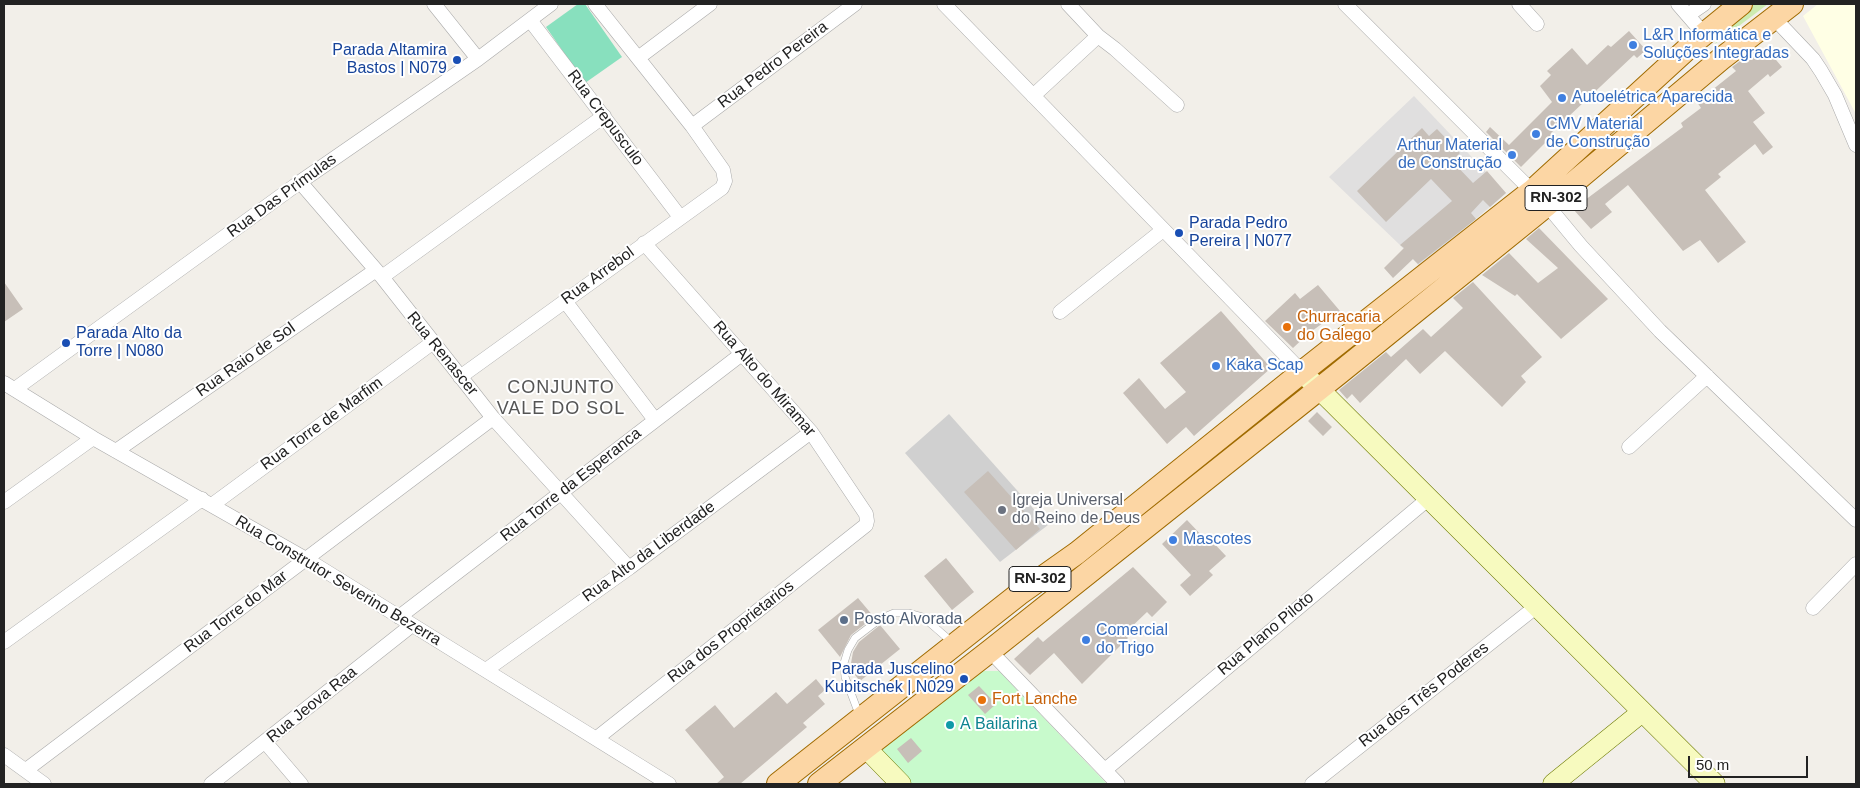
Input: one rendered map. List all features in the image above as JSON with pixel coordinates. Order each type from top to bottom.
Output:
[{"type":"main road","name":"RN-302","points":[[778,784],[1019,594],[1077,553],[1302,372],[1666,105],[1792,4]]},
{"type":"main road","name":"RN-302","points":[[819,784],[867,749],[1318,389],[1540,198],[1704,34],[1738,7]]},
{"type":"main road","points":[[1666,105],[1662,101],[1658,90],[1715,36],[1738,7]]},
{"type":"main road","points":[[1302,372],[1642,712],[1710,783]]},
{"type":"main road","points":[[990,651],[998,636],[1026,610],[1026,603],[1019,594]]},
{"type":"main road","points":[[901,784],[867,749],[862,738],[864,731],[903,697],[928,666]]},
{"type":"main road","points":[[1553,784],[1642,712]]},
{"type":"street","points":[[434,4],[478,59]]},
{"type":"street","name":"Rua Das Prímulas","points":[[9,386],[478,59],[550,4]]},
{"type":"street","points":[[595,4],[692,126]]},
{"type":"street","points":[[638,58],[710,4]]},
{"type":"street","name":"Rua Pedro Pereira","points":[[692,126],[855,4]]},
{"type":"street","points":[[944,4],[1302,372]]},
{"type":"street","points":[[1068,4],[1098,36],[1116,49],[1177,105]]},
{"type":"street","points":[[1345,4],[1540,198],[1581,246],[1660,330],[1856,520]]},
{"type":"street","points":[[1519,4],[1537,24]]},
{"type":"street","points":[[1678,4],[1704,34]]},
{"type":"street","points":[[1688,15],[1704,4]]},
{"type":"street","points":[[1774,18],[1821,70],[1835,95],[1856,145]]},
{"type":"street","name":"Rua Crepusculo","points":[[530,20],[680,217]]},
{"type":"street","points":[[1033,96],[1098,36]]},
{"type":"street","name":"Rua Raio de Sol","points":[[116,451],[379,274],[604,116]]},
{"type":"street","name":"Rua Arrebol","points":[[460,377],[722,188],[725,181],[723,170],[692,126]]},
{"type":"street","name":"Rua Renascer","points":[[300,182],[379,274],[493,418],[629,568]]},
{"type":"street","points":[[1060,312],[1164,230]]},
{"type":"street","name":"Rua Alto do Miramar","points":[[644,243],[811,432],[866,514],[866,525]]},
{"type":"street","points":[[565,301],[655,420]]},
{"type":"street","name":"Rua Torre de Marfim","points":[[4,642],[432,343]]},
{"type":"street","name":"Rua Torre da Esperanca","points":[[399,617],[743,353]]},
{"type":"street","points":[[1629,447],[1707,376]]},
{"type":"street","name":"Rua Construtor Severino Bezerra","points":[[9,386],[93,438],[306,559],[669,784]]},
{"type":"street","name":"Rua Torre do Mar","points":[[26,770],[493,418]]},
{"type":"street","name":"Rua Alto da Liberdade","points":[[486,670],[629,568],[811,432]]},
{"type":"street","points":[[4,502],[93,438]]},
{"type":"street","name":"Rua Plano Piloto","points":[[1105,770],[1428,498]]},
{"type":"street","name":"Rua dos Proprietarios","points":[[597,738],[866,525]]},
{"type":"street","points":[[1813,608],[1856,564]]},
{"type":"street","name":"Rua dos Três Poderes","points":[[1312,784],[1536,606]]},
{"type":"street","name":"Rua Jeova Raa","points":[[211,784],[266,743],[412,625]]},
{"type":"street","points":[[990,651],[1118,784]]},
{"type":"street","points":[[266,743],[301,784]]},
{"type":"street","points":[[4,755],[44,784]]},
{"type":"lane","points":[[860,718],[846,677],[844,663],[854,638],[880,619],[894,613],[909,613],[923,617],[955,645]]},
{"type":"shaded area","points":[[1818,4],[1856,4],[1856,114],[1803,16]]},
{"type":"shaded area","points":[[1414,96],[1506,193],[1420,267],[1400,245],[1329,177]]},
{"type":"shaded area","points":[[949,414],[1048,525],[1000,562],[905,453]]},
{"type":"green space","points":[[578,4],[585,4],[622,57],[585,83],[546,27]]},
{"type":"green space","points":[[1747,4],[1768,4],[1715,44],[1724,30]]},
{"type":"green space","points":[[972,671],[999,671],[1107,784],[909,784],[885,759],[881,748]]},
{"type":"building","points":[[1629,31],[1646,50],[1637,58],[1634,55],[1551,133],[1553,135],[1521,167],[1486,132],[1490,127],[1509,145],[1552,102],[1540,86],[1551,75],[1547,71],[1572,48],[1587,65],[1608,45],[1611,47]]},
{"type":"building","points":[[1759,47],[1767,57],[1771,54],[1782,67],[1770,77],[1768,74],[1748,91],[1765,113],[1753,122],[1773,147],[1763,155],[1755,144],[1718,174],[1721,177],[1705,190],[1746,242],[1718,263],[1700,240],[1683,251],[1628,185],[1605,204],[1612,212],[1591,229],[1573,209],[1683,127],[1681,123],[1701,108],[1697,102],[1736,71],[1732,67]]},
{"type":"building","points":[[1422,128],[1429,136],[1437,129],[1460,153],[1452,161],[1473,183],[1487,171],[1506,193],[1490,207],[1483,200],[1471,213],[1476,219],[1418,264],[1413,259],[1393,278],[1384,268],[1404,248],[1400,245],[1452,201],[1431,179],[1386,222],[1357,191]]},
{"type":"building","points":[[1539,228],[1608,299],[1561,339],[1517,294],[1515,296],[1482,275],[1509,253],[1538,283],[1558,268],[1526,239]]},
{"type":"building","points":[[4,282],[23,309],[4,322]]},
{"type":"building","points":[[1473,282],[1542,357],[1521,376],[1526,382],[1502,407],[1445,351],[1420,374],[1406,359],[1360,403],[1352,394],[1347,399],[1339,390],[1386,352],[1391,357],[1423,329],[1431,337],[1463,308],[1453,298]]},
{"type":"building","points":[[1318,285],[1340,311],[1309,333],[1293,348],[1265,321],[1295,293],[1300,299]]},
{"type":"building","name":"Kaka Scap","points":[[1221,311],[1271,368],[1194,436],[1186,427],[1167,444],[1123,393],[1139,378],[1165,409],[1186,392],[1160,363]]},
{"type":"building","points":[[1317,412],[1332,427],[1323,436],[1308,421]]},
{"type":"building","name":"Igreja Universal do Reino de Deus","points":[[988,471],[1040,529],[1016,550],[964,492]]},
{"type":"building","points":[[1187,520],[1205,539],[1209,538],[1226,556],[1209,571],[1213,575],[1190,596],[1180,585],[1191,575],[1162,544]]},
{"type":"building","points":[[946,558],[974,592],[952,610],[924,576]]},
{"type":"building","points":[[1133,567],[1167,602],[1152,617],[1147,612],[1124,634],[1128,638],[1082,684],[1054,653],[1030,675],[1014,659],[1038,637],[1043,642]]},
{"type":"building","points":[[858,598],[874,617],[851,635],[840,657],[818,630]]},
{"type":"building","points":[[880,625],[900,649],[860,681],[850,669],[853,652],[859,642]]},
{"type":"building","points":[[816,679],[825,690],[818,696],[825,704],[803,723],[807,727],[740,784],[716,784],[724,777],[685,730],[715,705],[734,728],[776,692],[787,704]]},
{"type":"building","name":"Fort Lanche","points":[[979,686],[996,704],[985,714],[968,695]]},
{"type":"building","points":[[911,738],[922,751],[908,763],[897,749]]},
{"type":"place","name":"L&R Informática e Soluções Integradas","points":[[1633,45]]},
{"type":"place","name":"Parada Altamira Bastos | N079","points":[[457,60]]},
{"type":"place","name":"Autoelétrica Aparecida","points":[[1562,98]]},
{"type":"place","name":"CMV Material de Construção","points":[[1536,134]]},
{"type":"place","name":"Arthur Material de Construção","points":[[1512,155]]},
{"type":"place","name":"Parada Pedro Pereira | N077","points":[[1179,233]]},
{"type":"place","name":"Churracaria do Galego","points":[[1287,327]]},
{"type":"place","name":"Parada Alto da Torre | N080","points":[[66,343]]},
{"type":"place","name":"Kaka Scap","points":[[1216,366]]},
{"type":"place","name":"Igreja Universal do Reino de Deus","points":[[1002,510]]},
{"type":"place","name":"Mascotes","points":[[1173,540]]},
{"type":"place","name":"Posto Alvorada","points":[[844,620]]},
{"type":"place","name":"Comercial do Trigo","points":[[1086,640]]},
{"type":"place","name":"Parada Juscelino Kubitschek | N029","points":[[964,679]]},
{"type":"place","name":"Fort Lanche","points":[[982,700]]},
{"type":"place","name":"A Bailarina","points":[[950,725]]},
{"type":"district","name":"CONJUNTO VALE DO SOL","points":[[561,398]]}]
